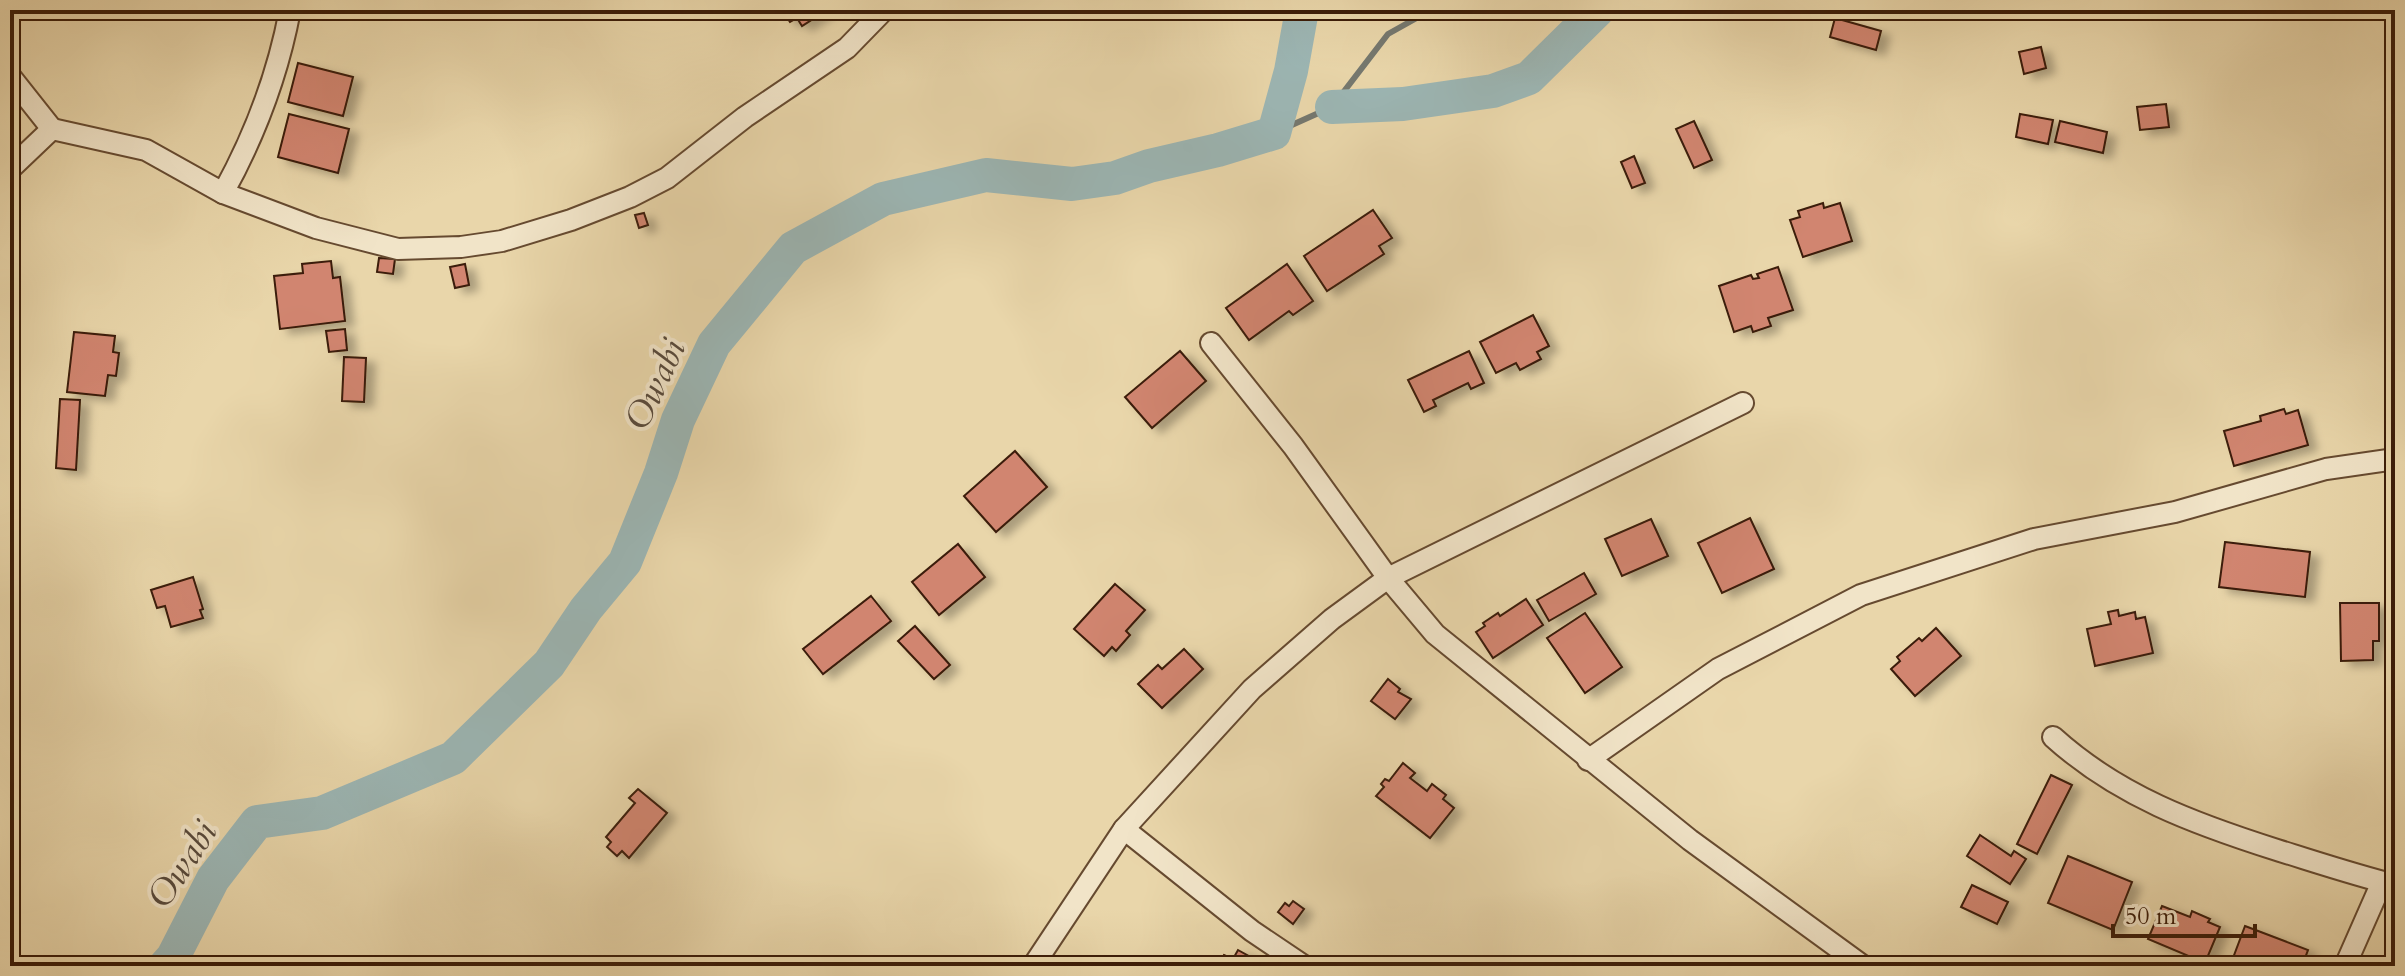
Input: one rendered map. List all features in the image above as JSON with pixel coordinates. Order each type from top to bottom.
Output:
[{"type":"street","points":[[223,193],[246,152],[273,74],[290,10]]},
{"type":"street","points":[[10,76],[52,129],[146,150],[223,193],[316,228],[398,249],[461,247],[502,241],[571,220],[630,197],[667,178],[745,117],[847,48],[884,10]]},
{"type":"street","points":[[10,169],[52,129]]},
{"type":"street","points":[[1211,343],[1293,446],[1388,578],[1435,634],[1690,840],[1863,966]]},
{"type":"street","points":[[1033,966],[1124,829],[1252,689],[1332,619],[1388,578],[1743,403]]},
{"type":"street","points":[[1588,760],[1718,669],[1861,595],[2034,539],[2175,512],[2326,469],[2395,459]]},
{"type":"street","points":[[2053,737],[2083,763],[2134,794],[2199,825],[2388,883],[2345,966]]},
{"type":"street","points":[[1124,829],[1252,931],[1304,966]]},
{"type":"building","points":[[782,10],[827,10],[802,26],[797,18],[790,22]]},
{"type":"building","points":[[1835,18],[1881,31],[1876,50],[1830,37]]},
{"type":"building","points":[[2041,47],[2046,68],[2024,74],[2019,52]]},
{"type":"building","points":[[298,63],[353,77],[343,116],[288,102]]},
{"type":"building","points":[[2166,104],[2169,127],[2140,130],[2137,107]]},
{"type":"building","points":[[289,114],[349,129],[338,173],[278,157]]},
{"type":"building","points":[[2020,114],[2053,120],[2048,144],[2016,137]]},
{"type":"building","points":[[1694,121],[1712,160],[1694,168],[1676,129]]},
{"type":"building","points":[[2060,121],[2107,132],[2103,153],[2055,142]]},
{"type":"building","points":[[1634,156],[1645,183],[1632,188],[1621,162]]},
{"type":"building","points":[[1823,203],[1824,208],[1840,203],[1852,241],[1803,257],[1790,220],[1800,217],[1798,211]]},
{"type":"building","points":[[1373,210],[1392,238],[1379,246],[1384,254],[1327,291],[1304,256]]},
{"type":"building","points":[[644,213],[648,225],[639,228],[635,215]]},
{"type":"building","points":[[379,258],[395,259],[393,274],[377,272]]},
{"type":"building","points":[[331,261],[333,278],[340,277],[345,321],[280,329],[274,276],[303,273],[302,264]]},
{"type":"building","points":[[465,264],[469,285],[455,288],[450,267]]},
{"type":"building","points":[[1287,264],[1313,301],[1293,315],[1289,311],[1249,340],[1226,308]]},
{"type":"building","points":[[1778,267],[1793,310],[1768,318],[1771,326],[1753,332],[1751,326],[1734,332],[1719,286],[1751,275],[1753,279],[1759,278],[1757,274]]},
{"type":"building","points":[[1533,315],[1549,346],[1537,352],[1541,359],[1520,370],[1516,363],[1496,373],[1480,342]]},
{"type":"building","points":[[345,329],[347,350],[329,352],[326,331]]},
{"type":"building","points":[[74,332],[115,336],[113,352],[119,353],[116,376],[108,375],[105,396],[67,392]]},
{"type":"building","points":[[1180,351],[1206,381],[1152,428],[1125,397]]},
{"type":"building","points":[[1469,351],[1484,383],[1471,389],[1468,383],[1433,400],[1436,406],[1424,412],[1408,380]]},
{"type":"building","points":[[344,357],[366,358],[364,402],[342,401]]},
{"type":"building","points":[[60,399],[80,400],[76,470],[56,468]]},
{"type":"building","points":[[2284,409],[2286,414],[2298,410],[2308,445],[2234,466],[2224,431],[2261,421],[2260,416]]},
{"type":"building","points":[[1015,451],[1047,487],[996,532],[964,496]]},
{"type":"building","points":[[1750,518],[1774,569],[1722,593],[1698,543]]},
{"type":"building","points":[[1651,519],[1668,556],[1622,576],[1605,539]]},
{"type":"building","points":[[2225,542],[2310,552],[2305,597],[2219,587]]},
{"type":"building","points":[[958,544],[985,577],[939,615],[912,582]]},
{"type":"building","points":[[1584,573],[1596,594],[1549,621],[1537,600]]},
{"type":"building","points":[[193,577],[203,618],[171,627],[165,606],[157,608],[151,590]]},
{"type":"building","points":[[1115,584],[1145,610],[1126,631],[1130,635],[1116,651],[1112,647],[1104,656],[1074,629]]},
{"type":"building","points":[[871,596],[891,621],[823,674],[803,649]]},
{"type":"building","points":[[1526,599],[1543,625],[1493,658],[1476,632],[1498,613],[1500,616]]},
{"type":"building","points":[[2340,603],[2379,603],[2379,641],[2373,641],[2373,660],[2341,661]]},
{"type":"building","points":[[2118,610],[2119,616],[2135,612],[2136,619],[2145,617],[2153,653],[2095,666],[2087,629],[2111,624],[2108,612]]},
{"type":"building","points":[[1585,613],[1622,667],[1585,693],[1547,638]]},
{"type":"building","points":[[915,626],[950,665],[934,679],[898,641]]},
{"type":"building","points":[[1936,628],[1961,656],[1915,696],[1891,669],[1900,661],[1897,657]]},
{"type":"building","points":[[1184,649],[1203,669],[1162,708],[1138,684],[1158,665],[1162,669]]},
{"type":"building","points":[[1388,679],[1400,689],[1398,692],[1411,699],[1395,719],[1371,701]]},
{"type":"building","points":[[1403,763],[1415,773],[1410,778],[1427,791],[1432,784],[1446,795],[1443,799],[1454,808],[1430,838],[1376,796],[1384,787],[1381,784],[1385,779],[1389,781]]},
{"type":"building","points":[[2051,775],[2072,785],[2037,854],[2017,844]]},
{"type":"building","points":[[638,789],[667,813],[629,858],[622,851],[617,856],[607,847],[611,842],[606,837],[635,803],[629,798]]},
{"type":"building","points":[[1980,835],[2011,856],[2014,851],[2026,859],[2010,884],[1967,856]]},
{"type":"building","points":[[2068,856],[2132,882],[2113,930],[2048,903]]},
{"type":"building","points":[[1972,885],[2008,902],[1997,924],[1961,907]]},
{"type":"building","points":[[1293,901],[1304,909],[1293,924],[1278,912],[1285,903],[1289,906]]},
{"type":"building","points":[[2162,906],[2190,917],[2192,911],[2220,927],[2205,963],[2148,939]]},
{"type":"building","points":[[2245,926],[2308,950],[2302,966],[2230,966]]},
{"type":"building","points":[[1238,950],[1254,959],[1250,966],[1218,966],[1224,955],[1233,959]]},
{"type":"building","points":[[2159,959],[2176,966],[2157,966]]},
{"type":"waterway","name":"Owabi","points":[[165,966],[173,957],[213,879],[257,822],[322,813],[453,758],[549,664],[586,609],[625,562],[661,473],[678,420],[714,344],[793,248],[883,199],[986,175],[1072,184],[1115,178],[1274,133],[1291,71],[1302,10]]},
{"type":"waterway","points":[[1274,133],[1332,107],[1388,34],[1431,10]]},
{"type":"waterway","points":[[1332,107],[1403,104],[1493,91],[1529,78],[1598,10]]}]
